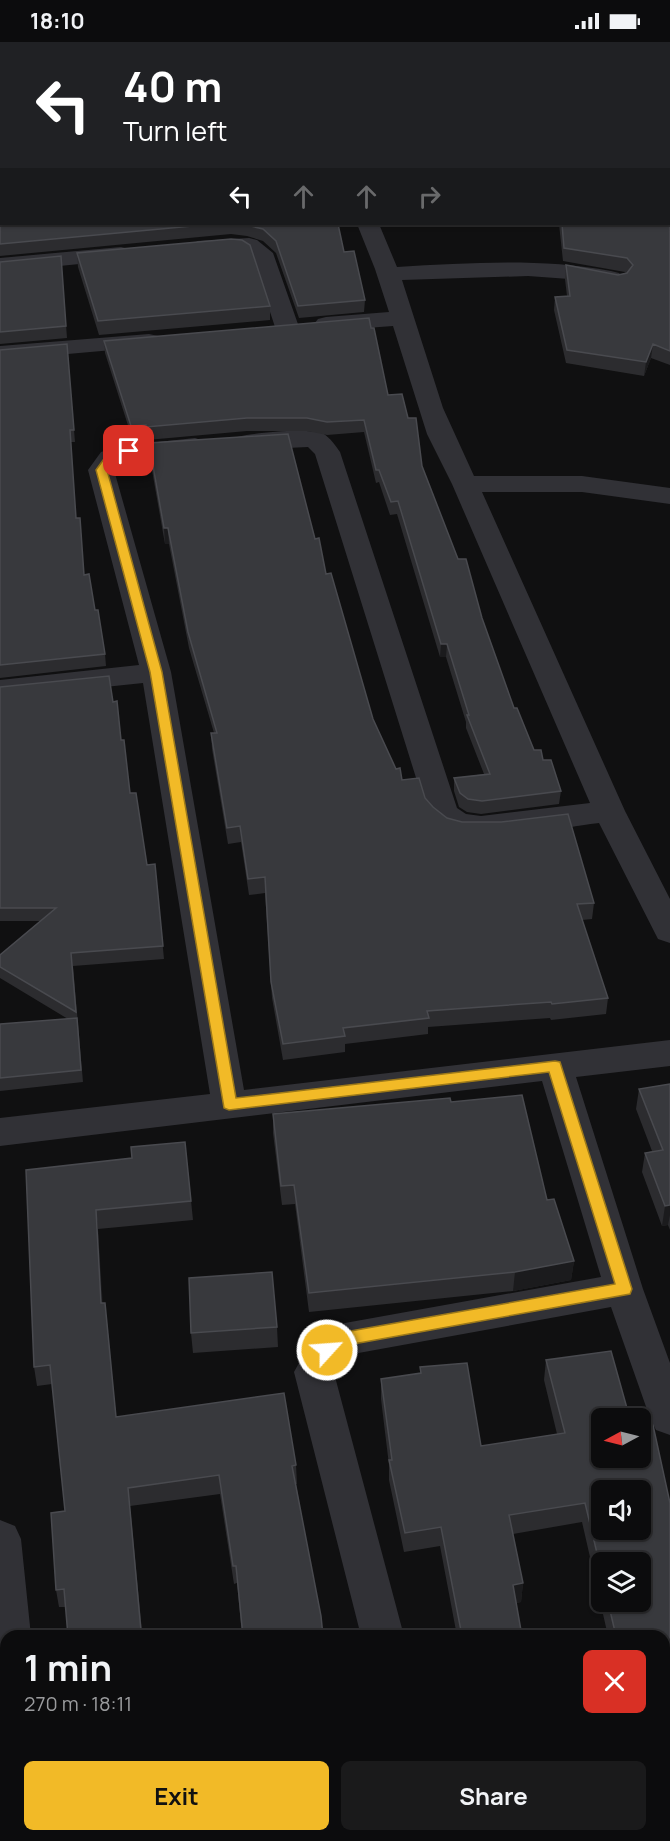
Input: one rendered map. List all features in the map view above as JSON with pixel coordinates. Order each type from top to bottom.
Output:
[{"type":"street","points":[[368,225],[389,274],[432,417],[448,455],[465,484],[609,811],[670,931]]},
{"type":"street","points":[[184,248],[231,243],[249,244],[262,253],[275,328],[402,318]]},
{"type":"street","points":[[0,265],[138,252]]},
{"type":"street","points":[[389,274],[534,267],[580,271],[617,279]]},
{"type":"street","points":[[0,353],[172,339]]},
{"type":"street","points":[[229,1104],[156,672],[101,470],[110,458],[129,451],[284,439],[315,440],[327,452],[443,813],[458,824],[481,827],[609,811]]},
{"type":"street","points":[[465,484],[582,484],[670,496]]},
{"type":"street","points":[[0,689],[156,672]]},
{"type":"street","points":[[0,1132],[670,1053]]},
{"type":"street","points":[[555,1066],[624,1289],[670,1418]]},
{"type":"street","points":[[381,1630],[314,1372],[327,1350],[345,1339],[624,1289]]},
{"type":"street","points":[[0,1539],[8,1630]]},
{"type":"building","points":[[0,225],[203,225],[0,244]]},
{"type":"building","points":[[246,225],[338,225],[344,252],[354,251],[365,300],[298,306],[276,241],[263,229]]},
{"type":"building","points":[[562,225],[670,225],[670,351],[653,344],[646,362],[567,350],[555,297],[570,296],[566,265],[618,275],[627,273],[633,265],[627,258],[564,248]]},
{"type":"building","points":[[231,239],[242,240],[250,245],[270,306],[98,321],[77,253]]},
{"type":"building","points":[[61,256],[66,326],[0,332],[0,262]]},
{"type":"building","points":[[369,318],[371,328],[374,328],[388,395],[402,394],[408,418],[416,418],[422,466],[458,559],[466,559],[482,618],[514,708],[517,708],[534,750],[541,750],[543,760],[551,760],[561,791],[482,801],[468,799],[460,793],[454,778],[490,774],[467,715],[469,715],[447,644],[441,644],[398,501],[391,502],[379,470],[376,470],[364,420],[327,422],[307,418],[247,418],[146,427],[146,425],[131,426],[104,341]]},
{"type":"building","points":[[67,344],[74,430],[70,430],[76,518],[80,518],[84,575],[89,574],[105,654],[0,665],[0,350]]},
{"type":"building","points":[[288,434],[315,539],[319,538],[326,574],[331,573],[373,719],[396,769],[400,768],[402,780],[419,778],[425,798],[433,807],[447,818],[462,822],[501,822],[568,814],[594,903],[577,904],[608,998],[552,1004],[551,1002],[427,1011],[429,1018],[343,1028],[345,1036],[283,1044],[271,982],[265,877],[248,879],[240,826],[227,828],[211,733],[217,733],[188,632],[168,528],[164,528],[149,443]]},
{"type":"building","points":[[109,676],[113,702],[117,701],[121,740],[124,740],[130,793],[136,793],[147,865],[155,864],[163,946],[71,953],[76,1012],[0,967],[0,955],[56,908],[0,908],[0,687]]},
{"type":"building","points":[[77,1018],[81,1070],[0,1078],[0,1024]]},
{"type":"building","points":[[670,1084],[670,1205],[665,1206],[645,1153],[663,1150],[639,1089]]},
{"type":"building","points":[[522,1095],[547,1200],[554,1199],[574,1261],[515,1272],[309,1293],[294,1185],[281,1186],[273,1114],[450,1098],[451,1102]]},
{"type":"building","points":[[185,1142],[191,1201],[96,1210],[101,1303],[105,1303],[116,1417],[284,1393],[296,1465],[292,1466],[322,1630],[242,1630],[236,1566],[233,1566],[219,1475],[128,1488],[141,1630],[67,1630],[64,1589],[56,1590],[51,1513],[65,1511],[50,1365],[34,1367],[26,1170],[132,1158],[131,1147]]},
{"type":"building","points":[[272,1272],[277,1327],[191,1333],[189,1278]]},
{"type":"building","points":[[611,1351],[627,1408],[591,1408],[591,1468],[651,1468],[651,1425],[653,1425],[670,1503],[670,1630],[615,1630],[610,1612],[651,1612],[651,1552],[597,1552],[594,1540],[651,1540],[651,1480],[591,1480],[591,1528],[585,1503],[509,1515],[523,1583],[513,1585],[521,1630],[461,1630],[441,1527],[405,1533],[389,1460],[392,1460],[381,1379],[421,1373],[420,1367],[467,1363],[481,1446],[565,1433],[546,1360]]},
{"type":"route","points":[[129,451],[110,458],[101,470],[156,672],[229,1104],[555,1066],[624,1289],[345,1339],[327,1350]]}]
